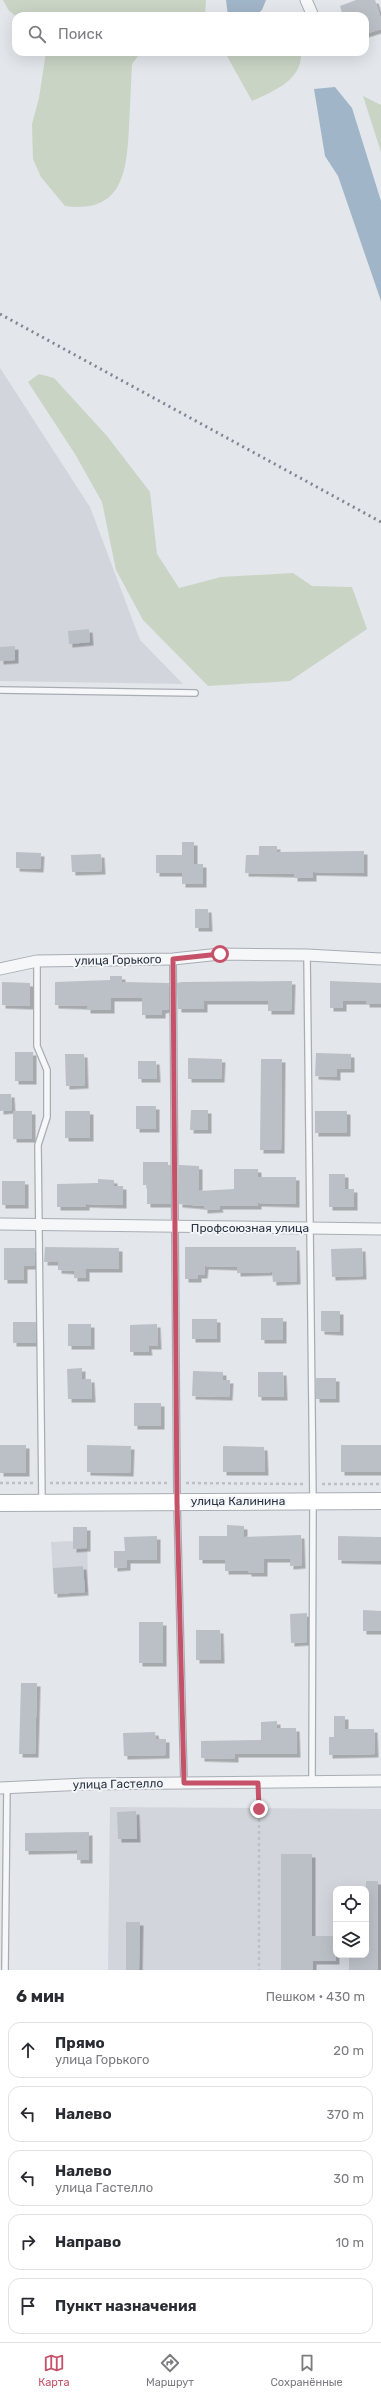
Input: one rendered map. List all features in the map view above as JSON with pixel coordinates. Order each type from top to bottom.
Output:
[{"type":"main road","name":"улица Калинина","points":[[0,1503],[313,1500],[381,1501]]},
{"type":"street","points":[[306,0],[311,12]]},
{"type":"street","name":"улица Горького","points":[[0,968],[37,961],[173,959],[220,954],[307,955],[381,959]]},
{"type":"street","name":"Профсоюзная улица","points":[[0,1224],[39,1226],[381,1229]]},
{"type":"street","name":"улица Гастелло","points":[[3,1788],[86,1784],[381,1782]]},
{"type":"lane","points":[[0,690],[195,693]]},
{"type":"lane","points":[[307,955],[313,1500],[312,1782]]},
{"type":"lane","points":[[173,959],[177,1502],[184,1783]]},
{"type":"lane","points":[[37,961],[37,1046],[47,1070],[47,1117],[38,1145],[42,1502]]},
{"type":"lane","points":[[3,1788],[6,1970]]},
{"type":"path","points":[[0,1483],[381,1484]]},
{"type":"path","points":[[258,1783],[259,1970]]},
{"type":"shaded area","points":[[0,368],[90,507],[140,640],[183,684],[0,681]]},
{"type":"shaded area","points":[[73,1527],[87,1527],[88,1592],[54,1594],[51,1542],[73,1541]]},
{"type":"shaded area","points":[[110,1807],[381,1809],[381,1970],[108,1970]]},
{"type":"green space","points":[[3,0],[206,0],[205,12],[12,13],[9,11]]},
{"type":"green space","points":[[45,56],[138,56],[132,64],[126,159],[118,186],[110,196],[99,203],[84,207],[65,206],[41,177],[33,159],[32,124],[39,98]]},
{"type":"green space","points":[[227,56],[301,56],[297,70],[292,77],[269,93],[252,101]]},
{"type":"green space","points":[[363,96],[381,105],[381,152]]},
{"type":"green space","points":[[39,374],[54,378],[107,436],[150,492],[157,554],[179,588],[221,577],[293,573],[312,586],[352,587],[367,629],[290,681],[208,686],[143,620],[116,570],[102,502],[75,454],[28,382]]},
{"type":"water","points":[[226,0],[266,0],[260,12],[228,12]]},
{"type":"water","points":[[335,87],[352,108],[381,201],[381,301],[338,176],[325,156],[314,89]]},
{"type":"building","points":[[356,0],[375,0],[381,19],[381,29],[369,33],[369,12],[342,12],[340,6]]},
{"type":"building","points":[[89,629],[90,642],[69,644],[68,631]]},
{"type":"building","points":[[15,646],[15,660],[0,661],[0,647]]},
{"type":"building","points":[[182,842],[194,842],[194,864],[203,864],[203,884],[182,884],[182,873],[156,873],[156,855],[182,855]]},
{"type":"building","points":[[259,846],[277,846],[277,852],[364,851],[364,873],[313,872],[313,878],[294,878],[294,874],[245,873],[246,855],[259,855]]},
{"type":"building","points":[[16,852],[41,853],[40,869],[16,868]]},
{"type":"building","points":[[101,854],[102,871],[72,872],[71,855]]},
{"type":"building","points":[[195,909],[208,909],[209,928],[195,928]]},
{"type":"building","points":[[110,976],[122,976],[122,982],[169,983],[169,1009],[162,1010],[162,1015],[142,1015],[142,998],[111,998],[111,1010],[87,1010],[87,1006],[55,1005],[55,982],[110,980]]},
{"type":"building","points":[[292,981],[291,1011],[268,1011],[268,1001],[204,1001],[204,1009],[178,1009],[177,983]]},
{"type":"building","points":[[330,981],[381,983],[381,1004],[366,1004],[366,1001],[343,1001],[343,1008],[330,1008]]},
{"type":"building","points":[[2,982],[30,983],[30,1006],[2,1005]]},
{"type":"building","points":[[15,1052],[33,1052],[33,1081],[15,1081]]},
{"type":"building","points":[[316,1053],[351,1054],[351,1069],[337,1069],[337,1077],[315,1076]]},
{"type":"building","points":[[65,1054],[84,1054],[85,1085],[66,1086]]},
{"type":"building","points":[[188,1058],[222,1059],[221,1079],[188,1079]]},
{"type":"building","points":[[261,1059],[282,1059],[281,1150],[260,1150]]},
{"type":"building","points":[[138,1061],[156,1061],[157,1079],[138,1079]]},
{"type":"building","points":[[0,1094],[11,1094],[12,1110],[0,1111]]},
{"type":"building","points":[[136,1106],[156,1106],[156,1129],[136,1129]]},
{"type":"building","points":[[191,1110],[208,1110],[208,1130],[190,1130]]},
{"type":"building","points":[[13,1111],[32,1111],[32,1139],[13,1139]]},
{"type":"building","points":[[65,1111],[90,1111],[90,1138],[65,1138]]},
{"type":"building","points":[[315,1111],[347,1111],[347,1133],[315,1133]]},
{"type":"building","points":[[143,1162],[168,1162],[168,1165],[170,1165],[171,1204],[147,1204],[147,1185],[143,1185]]},
{"type":"building","points":[[179,1165],[199,1166],[199,1191],[234,1189],[234,1169],[258,1169],[258,1177],[296,1177],[296,1204],[258,1203],[258,1206],[219,1206],[220,1209],[204,1210],[204,1206],[179,1204]]},
{"type":"building","points":[[329,1174],[345,1174],[345,1189],[354,1189],[354,1207],[329,1207]]},
{"type":"building","points":[[98,1179],[114,1180],[114,1186],[123,1186],[123,1205],[86,1204],[86,1207],[57,1207],[57,1184],[98,1183]]},
{"type":"building","points":[[2,1181],[25,1181],[25,1205],[2,1205]]},
{"type":"building","points":[[45,1247],[119,1248],[119,1269],[86,1269],[86,1278],[74,1278],[74,1271],[58,1270],[58,1262],[44,1262]]},
{"type":"building","points":[[185,1247],[296,1247],[297,1281],[273,1282],[272,1272],[237,1273],[237,1267],[205,1266],[204,1275],[198,1275],[198,1279],[185,1279]]},
{"type":"building","points":[[4,1248],[35,1248],[34,1266],[24,1266],[24,1280],[4,1280]]},
{"type":"building","points":[[362,1248],[363,1276],[332,1277],[331,1249]]},
{"type":"building","points":[[321,1311],[340,1311],[340,1332],[321,1331]]},
{"type":"building","points":[[261,1318],[283,1318],[283,1340],[261,1340]]},
{"type":"building","points":[[192,1319],[217,1319],[217,1339],[192,1339]]},
{"type":"building","points":[[13,1322],[36,1322],[36,1343],[13,1343]]},
{"type":"building","points":[[68,1324],[91,1324],[91,1346],[68,1346]]},
{"type":"building","points":[[157,1324],[158,1346],[148,1346],[149,1352],[130,1352],[130,1325]]},
{"type":"building","points":[[82,1368],[82,1379],[91,1379],[92,1399],[68,1399],[67,1369]]},
{"type":"building","points":[[193,1371],[223,1372],[223,1380],[230,1380],[229,1397],[192,1396]]},
{"type":"building","points":[[258,1372],[283,1372],[284,1397],[258,1397]]},
{"type":"building","points":[[316,1378],[336,1378],[336,1399],[316,1399]]},
{"type":"building","points":[[134,1403],[161,1403],[161,1426],[134,1426]]},
{"type":"building","points":[[0,1445],[26,1445],[26,1473],[0,1473]]},
{"type":"building","points":[[87,1445],[131,1446],[130,1473],[87,1472]]},
{"type":"building","points":[[341,1445],[381,1445],[381,1472],[341,1472]]},
{"type":"building","points":[[223,1446],[264,1447],[265,1472],[223,1472]]},
{"type":"building","points":[[227,1525],[244,1526],[244,1537],[301,1535],[302,1565],[290,1566],[290,1559],[264,1559],[264,1573],[248,1573],[248,1571],[225,1571],[225,1560],[199,1560],[199,1536],[227,1536]]},
{"type":"building","points":[[73,1527],[87,1527],[87,1548],[73,1549]]},
{"type":"building","points":[[157,1536],[157,1560],[127,1560],[127,1567],[114,1568],[114,1551],[125,1551],[124,1537]]},
{"type":"building","points":[[338,1536],[381,1537],[381,1561],[338,1560]]},
{"type":"building","points":[[83,1566],[85,1592],[54,1594],[53,1568]]},
{"type":"building","points":[[363,1610],[381,1611],[381,1631],[363,1631]]},
{"type":"building","points":[[307,1613],[307,1642],[291,1643],[290,1614]]},
{"type":"building","points":[[139,1622],[163,1622],[163,1663],[139,1663]]},
{"type":"building","points":[[196,1630],[220,1630],[221,1660],[196,1660]]},
{"type":"building","points":[[21,1683],[37,1683],[35,1754],[19,1754]]},
{"type":"building","points":[[334,1716],[345,1716],[345,1729],[374,1729],[375,1754],[329,1755],[329,1737],[334,1737]]},
{"type":"building","points":[[277,1721],[277,1728],[296,1728],[297,1754],[235,1754],[235,1759],[201,1758],[201,1741],[261,1740],[261,1722]]},
{"type":"building","points":[[155,1732],[156,1739],[166,1739],[166,1755],[124,1756],[123,1733]]},
{"type":"building","points":[[136,1811],[137,1839],[118,1839],[117,1812]]},
{"type":"building","points":[[89,1832],[89,1860],[77,1860],[77,1850],[25,1851],[25,1833]]},
{"type":"building","points":[[281,1854],[312,1854],[312,1936],[333,1936],[333,1958],[336,1958],[336,1961],[313,1961],[313,1970],[281,1970]]},
{"type":"building","points":[[366,1881],[378,1881],[378,1970],[349,1970],[349,1958],[369,1958],[369,1886],[366,1886]]},
{"type":"building","points":[[126,1922],[140,1922],[139,1970],[126,1970]]},
{"type":"railway","points":[[0,314],[381,522]]},
{"type":"route","points":[[220,954],[173,959],[177,1502],[184,1783],[258,1783],[259,1809]]}]
